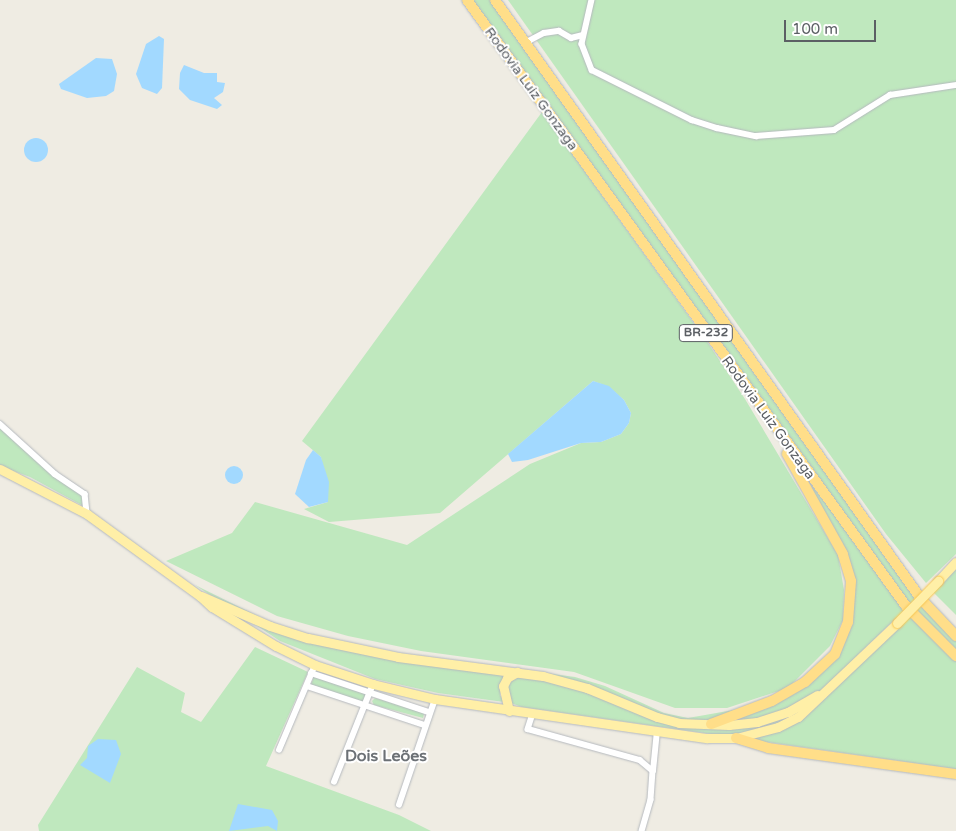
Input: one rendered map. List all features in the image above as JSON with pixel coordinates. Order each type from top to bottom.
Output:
[{"type":"highway","name":"Rodovia Luiz Gonzaga","points":[[467,0],[767,418],[906,606],[956,656]]},
{"type":"highway","name":"Rodovia Luiz Gonzaga","points":[[495,0],[921,599],[956,636]]},
{"type":"highway","points":[[711,724],[772,701],[805,682],[834,654],[850,615],[851,581],[843,554],[767,418]]},
{"type":"highway","points":[[736,738],[768,748],[956,774]]},
{"type":"main road","points":[[0,469],[87,514],[200,596],[212,607],[313,669],[372,689],[509,711],[657,731],[736,738],[792,721],[897,623],[956,562]]},
{"type":"main road","points":[[200,596],[270,626],[308,638],[398,657],[517,671],[587,688],[657,717],[679,723],[742,724],[772,718],[824,691]]},
{"type":"main road","points":[[509,711],[503,686],[507,678],[517,671]]},
{"type":"street","points":[[592,0],[583,35],[585,58],[598,76],[663,103],[700,124],[751,135],[840,128],[890,95],[956,85]]},
{"type":"street","points":[[525,43],[544,33],[558,31],[571,38],[583,35]]},
{"type":"street","points":[[0,424],[50,470],[85,494],[87,514]]},
{"type":"street","points":[[279,750],[313,669]]},
{"type":"street","points":[[306,686],[424,725]]},
{"type":"street","points":[[334,782],[372,689],[429,712]]},
{"type":"street","points":[[399,805],[424,725],[435,699]]},
{"type":"street","points":[[533,714],[528,730],[640,760],[654,771]]},
{"type":"street","points":[[642,831],[651,800],[657,731]]},
{"type":"green space","points":[[467,0],[491,0],[919,596],[857,656],[921,599],[956,636],[956,769],[522,707],[508,702],[501,682],[500,695],[504,702],[438,693],[375,679],[280,641],[195,585],[280,627],[354,647],[575,677],[605,686],[664,713],[688,718],[756,706],[827,664],[854,604],[843,554],[809,482],[889,585]]},
{"type":"green space","points":[[508,0],[956,0],[956,554],[926,583],[886,534]]},
{"type":"green space","points":[[542,112],[708,343],[745,399],[838,555],[844,590],[843,620],[830,646],[788,688],[727,708],[675,708],[574,672],[421,651],[348,636],[277,616],[166,561],[232,533],[255,502],[407,545],[530,464],[581,443],[601,442],[621,434],[629,423],[631,413],[624,400],[609,387],[593,381],[440,513],[329,522],[304,509],[328,502],[321,457],[302,441]]},
{"type":"green space","points":[[0,424],[45,467],[82,491],[87,508],[30,477],[0,466]]},
{"type":"green space","points":[[956,568],[956,615],[933,592]]},
{"type":"green space","points":[[255,647],[308,672],[266,766],[399,815],[431,831],[39,831],[38,825],[137,667],[185,693],[181,712],[201,722]]},
{"type":"green space","points":[[314,676],[366,694],[367,697],[364,702],[311,685]]},
{"type":"green space","points":[[375,698],[421,712],[424,714],[423,718],[374,705],[372,701]]},
{"type":"water","points":[[159,36],[164,39],[162,88],[157,94],[142,88],[136,74],[146,44]]},
{"type":"water","points":[[96,58],[112,59],[117,74],[114,91],[106,96],[87,98],[61,89],[59,84]]},
{"type":"water","points":[[184,65],[204,73],[217,73],[217,82],[225,83],[223,92],[214,98],[222,105],[217,109],[190,100],[179,89],[180,73]]},
{"type":"water","points":[[36,138],[44,142],[48,150],[44,158],[36,162],[28,158],[24,150],[28,142]]},
{"type":"water","points":[[593,381],[609,386],[624,400],[631,413],[629,423],[621,434],[601,442],[581,443],[528,460],[512,462],[508,454]]},
{"type":"water","points":[[313,450],[321,457],[329,482],[328,502],[309,507],[295,494],[306,460]]},
{"type":"water","points":[[234,466],[240,469],[243,475],[240,481],[234,484],[228,481],[225,475],[228,469]]},
{"type":"water","points":[[98,739],[116,740],[121,754],[110,783],[80,765],[87,758],[88,746]]},
{"type":"water","points":[[238,804],[272,810],[278,821],[277,831],[268,826],[229,831]]},
{"type":"district","name":"Dois Leões","points":[[386,756]]}]
